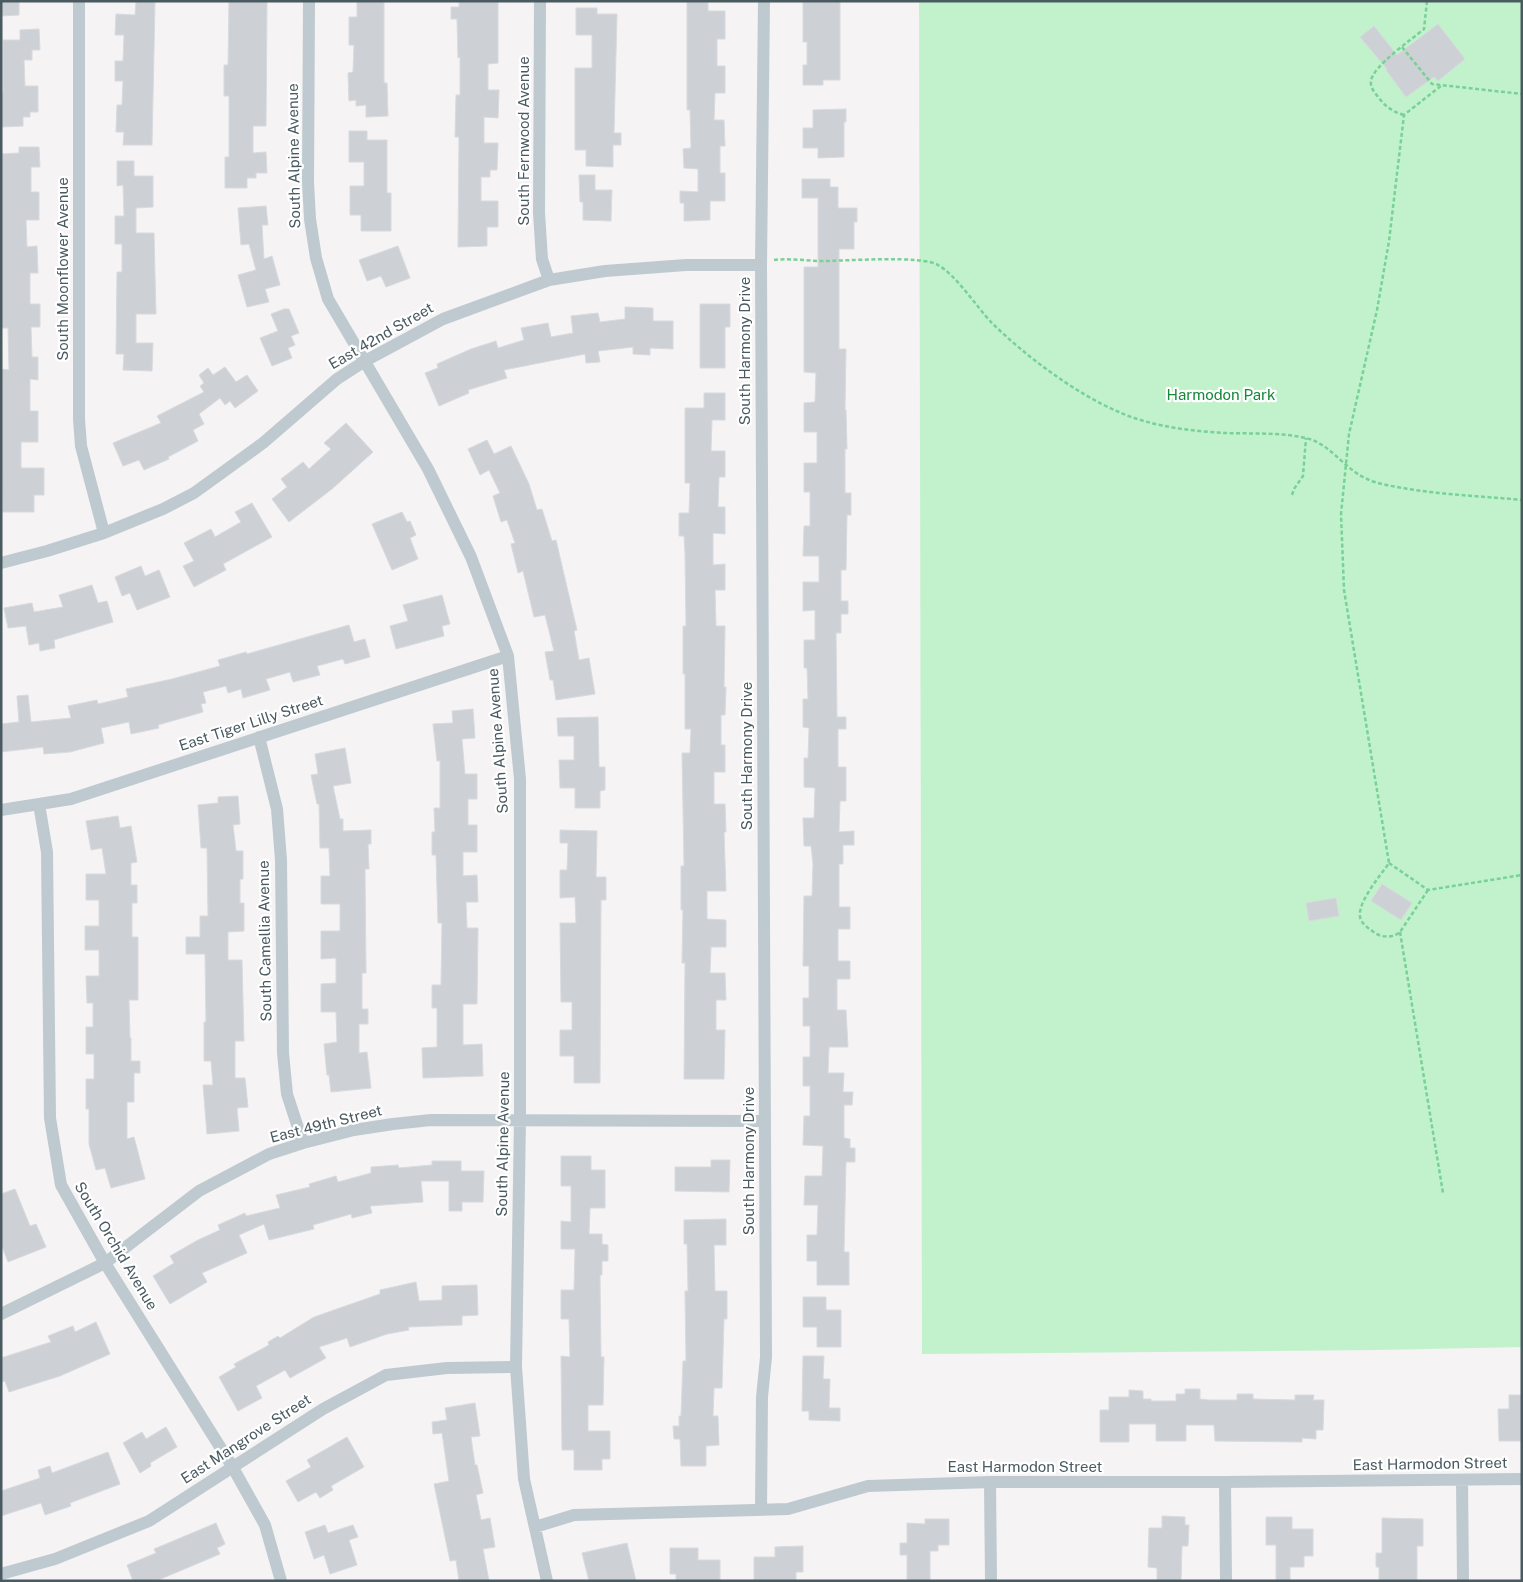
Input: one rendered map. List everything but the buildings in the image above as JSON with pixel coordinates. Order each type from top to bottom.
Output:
[{"type":"street","name":"South Moonflower Avenue","points":[[79,1],[79,419],[81,446],[104,533]]},
{"type":"street","name":"South Alpine Avenue","points":[[309,1],[308,182],[310,219],[316,258],[328,299],[428,469],[471,557],[508,656],[520,779],[520,1119],[516,1367],[524,1479],[547,1581]]},
{"type":"street","name":"South Fernwood Avenue","points":[[540,1],[539,213],[542,259],[549,280]]},
{"type":"street","name":"South Harmony Drive","points":[[761,1510],[762,1397],[766,1357],[761,265],[764,1]]},
{"type":"street","name":"East 42nd Street","points":[[1,563],[104,533],[194,494],[263,443],[337,379],[365,361],[443,318],[549,280],[650,266],[761,265]]},
{"type":"street","name":"East Tiger Lilly Street","points":[[1,810],[71,799],[508,656]]},
{"type":"street","name":"South Camellia Avenue","points":[[259,737],[278,818],[281,860],[283,1053],[287,1094],[303,1143]]},
{"type":"street","name":"South Orchid Avenue","points":[[39,804],[47,852],[50,1118],[61,1185],[105,1264],[232,1466],[265,1525],[281,1581]]},
{"type":"street","name":"East 49th Street","points":[[1,1314],[105,1264],[199,1191],[269,1154],[354,1130],[431,1120],[765,1121]]},
{"type":"street","name":"East Mangrove Street","points":[[1,1574],[55,1559],[149,1520],[322,1409],[386,1375],[447,1368],[516,1367]]},
{"type":"street","name":"East Harmodon Street","points":[[535,1527],[574,1515],[788,1509],[868,1486],[990,1482],[1522,1479]]},
{"type":"street","points":[[1462,1480],[1463,1581]]},
{"type":"street","points":[[990,1482],[990,1581]]},
{"type":"street","points":[[1226,1482],[1226,1581]]},
{"type":"path","points":[[1404,115],[1384,104],[1374,92],[1370,83],[1373,73],[1424,29],[1427,1]]},
{"type":"path","points":[[1402,47],[1432,84],[1522,94]]},
{"type":"path","points":[[1428,890],[1396,936],[1380,936],[1364,924],[1359,913],[1363,901],[1389,863],[1344,590],[1341,514],[1345,463],[1355,404],[1375,318],[1388,249],[1404,115],[1442,85]]},
{"type":"path","points":[[761,265],[775,260],[909,260],[933,262],[955,280],[990,321],[1011,341],[1063,380],[1119,413],[1155,424],[1189,429],[1224,433],[1265,433],[1306,438],[1323,445],[1365,478],[1396,486],[1442,493],[1522,500]]},
{"type":"path","points":[[1292,495],[1303,476],[1306,438]]},
{"type":"path","points":[[1389,863],[1428,890],[1522,875]]},
{"type":"path","points":[[1400,932],[1442,1194]]},
{"type":"green space","name":"Harmodon Park","points":[[919,1],[1522,1],[1522,1347],[922,1354]]}]
